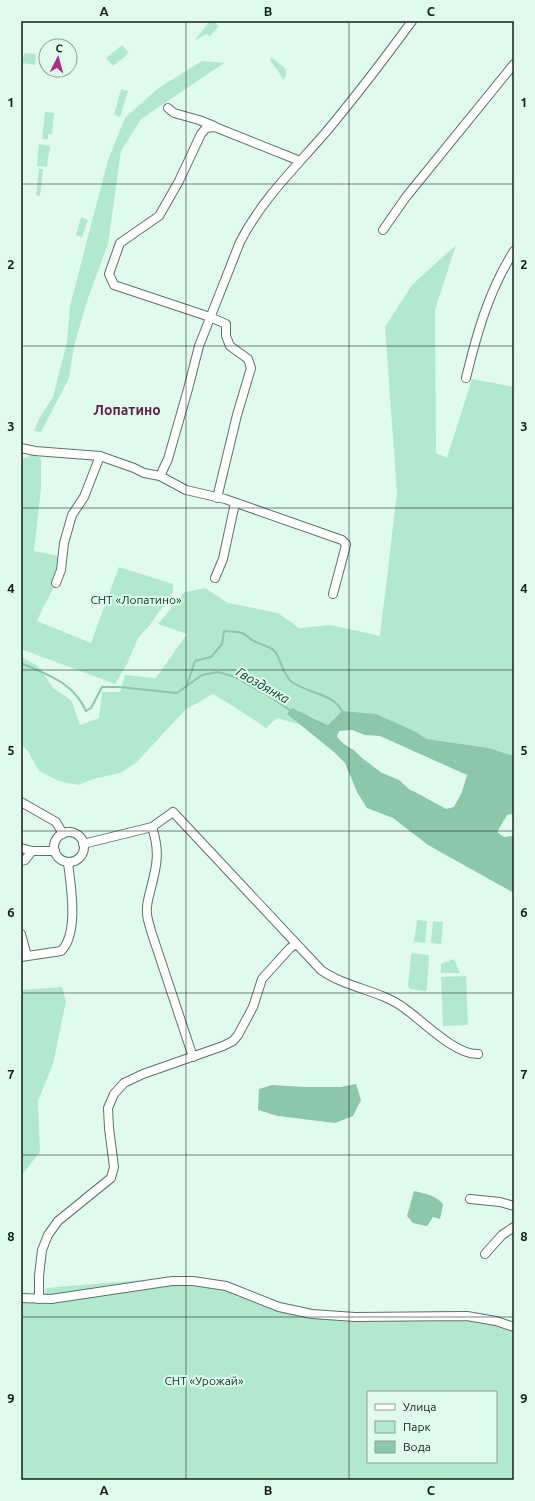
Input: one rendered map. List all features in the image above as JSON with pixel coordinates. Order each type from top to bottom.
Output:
[{"type":"street","points":[[160,476],[168,459],[199,346],[240,242],[248,226],[283,178],[300,161],[344,109],[412,21]]},
{"type":"street","points":[[383,230],[406,197],[514,64]]},
{"type":"street","points":[[168,108],[174,113],[200,120],[300,161]]},
{"type":"street","points":[[215,127],[206,128],[201,134],[179,181],[159,216],[120,242],[109,274],[114,285],[210,317],[226,324],[226,336],[230,346],[248,359],[251,368],[237,415],[217,498]]},
{"type":"street","points":[[466,378],[485,308],[506,264],[514,251]]},
{"type":"street","points":[[21,448],[36,451],[100,456],[144,473],[160,476],[186,490],[235,503],[342,540],[346,544],[346,549],[333,594]]},
{"type":"street","points":[[56,583],[62,570],[64,543],[72,515],[84,497],[100,456]]},
{"type":"street","points":[[215,578],[223,559],[235,503]]},
{"type":"street","points":[[21,802],[56,822],[64,834]]},
{"type":"street","points":[[83,844],[152,827],[173,812],[321,970],[329,976],[347,984],[391,1000],[403,1007],[432,1031],[454,1046],[472,1054],[478,1054]]},
{"type":"street","points":[[152,827],[158,853],[146,914],[193,1057]]},
{"type":"street","points":[[73,833],[79,836],[83,844],[83,853],[80,858],[75,861],[68,862],[59,858],[54,851],[56,839],[64,834],[73,833]]},
{"type":"street","points":[[21,848],[32,851],[54,851]]},
{"type":"street","points":[[21,861],[25,860],[32,851]]},
{"type":"street","points":[[21,934],[24,957],[61,951],[65,947],[73,918],[68,862]]},
{"type":"street","points":[[39,1299],[39,1276],[42,1250],[48,1235],[58,1222],[111,1178],[114,1167],[108,1108],[114,1094],[124,1083],[143,1074],[223,1046],[233,1041],[238,1035],[253,1007],[262,980],[290,948],[296,944]]},
{"type":"street","points":[[470,1199],[500,1202],[514,1206]]},
{"type":"street","points":[[485,1254],[502,1235],[514,1227]]},
{"type":"street","points":[[21,1298],[52,1299],[172,1281],[193,1281],[226,1286],[279,1307],[312,1314],[355,1317],[467,1316],[496,1321],[514,1327]]},
{"type":"green space","points":[[210,21],[213,21],[219,26],[210,36],[207,34],[195,40]]},
{"type":"green space","points":[[122,45],[129,53],[113,66],[106,58]]},
{"type":"green space","points":[[24,53],[36,54],[35,65],[22,63]]},
{"type":"green space","points":[[271,57],[285,68],[286,75],[284,80],[270,60]]},
{"type":"green space","points":[[202,61],[224,63],[141,119],[121,151],[108,244],[87,301],[74,346],[69,378],[41,432],[34,431],[40,417],[53,397],[67,342],[70,306],[108,160],[125,118],[157,89]]},
{"type":"green space","points":[[121,89],[128,91],[120,117],[114,115]]},
{"type":"green space","points":[[45,112],[54,113],[52,134],[48,134],[48,139],[42,139]]},
{"type":"green space","points":[[39,144],[50,146],[47,167],[37,166]]},
{"type":"green space","points":[[39,169],[43,169],[40,196],[36,195]]},
{"type":"green space","points":[[81,217],[88,220],[82,237],[76,235]]},
{"type":"green space","points":[[456,245],[435,310],[436,453],[447,458],[472,379],[514,387],[514,756],[489,748],[427,739],[414,731],[397,724],[328,725],[311,716],[288,714],[301,725],[277,718],[266,728],[213,694],[185,710],[136,763],[120,773],[96,778],[78,785],[59,781],[39,771],[28,751],[21,745],[21,657],[38,666],[53,688],[71,700],[80,725],[99,718],[102,692],[120,692],[125,675],[156,678],[187,634],[158,624],[185,592],[205,588],[228,603],[278,613],[299,628],[331,625],[380,636],[397,493],[385,327],[412,285]]},
{"type":"green space","name":"СНТ «Лопатино»","points":[[34,454],[41,458],[41,489],[34,551],[59,556],[60,564],[56,581],[37,621],[91,643],[119,567],[173,584],[173,592],[149,626],[138,638],[127,664],[115,684],[21,649],[21,460]]},
{"type":"green space","points":[[417,920],[427,921],[425,943],[414,942]]},
{"type":"green space","points":[[433,921],[443,922],[441,944],[431,943]]},
{"type":"green space","points":[[413,953],[428,955],[429,957],[427,989],[425,991],[410,989],[408,986],[411,955]]},
{"type":"green space","points":[[454,959],[460,973],[441,973],[441,964]]},
{"type":"green space","points":[[466,976],[468,1025],[443,1026],[441,977]]},
{"type":"green space","points":[[62,987],[66,1001],[53,1064],[38,1101],[40,1152],[21,1176],[21,990]]},
{"type":"green space","name":"СНТ «Урожай»","points":[[177,1277],[228,1283],[280,1303],[312,1311],[337,1314],[439,1311],[464,1312],[489,1315],[514,1322],[514,1480],[21,1480],[21,1303],[44,1303],[46,1288]]},
{"type":"water","points":[[292,708],[328,725],[342,711],[376,714],[414,731],[427,739],[489,748],[514,756],[514,814],[507,815],[497,832],[504,837],[514,837],[514,893],[428,845],[393,818],[367,808],[357,792],[345,763],[334,752],[287,714]],"holes":[[[352,730],[365,735],[380,736],[467,775],[462,792],[454,807],[446,809],[410,790],[399,780],[382,773],[337,737],[339,731]]]},
{"type":"water","points":[[356,1084],[361,1100],[353,1116],[335,1123],[278,1116],[258,1110],[259,1089],[272,1085],[341,1087]]},
{"type":"water","points":[[414,1191],[433,1197],[443,1204],[440,1219],[433,1217],[427,1226],[413,1223],[407,1216]]},
{"type":"waterway","points":[[187,685],[195,661],[211,657],[222,644],[224,631],[238,632],[255,642],[274,650],[292,682],[298,686],[327,697],[338,705],[342,711]]},
{"type":"waterway","name":"Гвоздянка","points":[[21,663],[50,676],[67,686],[81,701],[86,711],[91,708],[102,687],[119,687],[177,693],[202,675],[218,672],[235,677],[267,695],[291,711]]},
{"type":"district","name":"Лопатино","points":[[127,410]]}]
